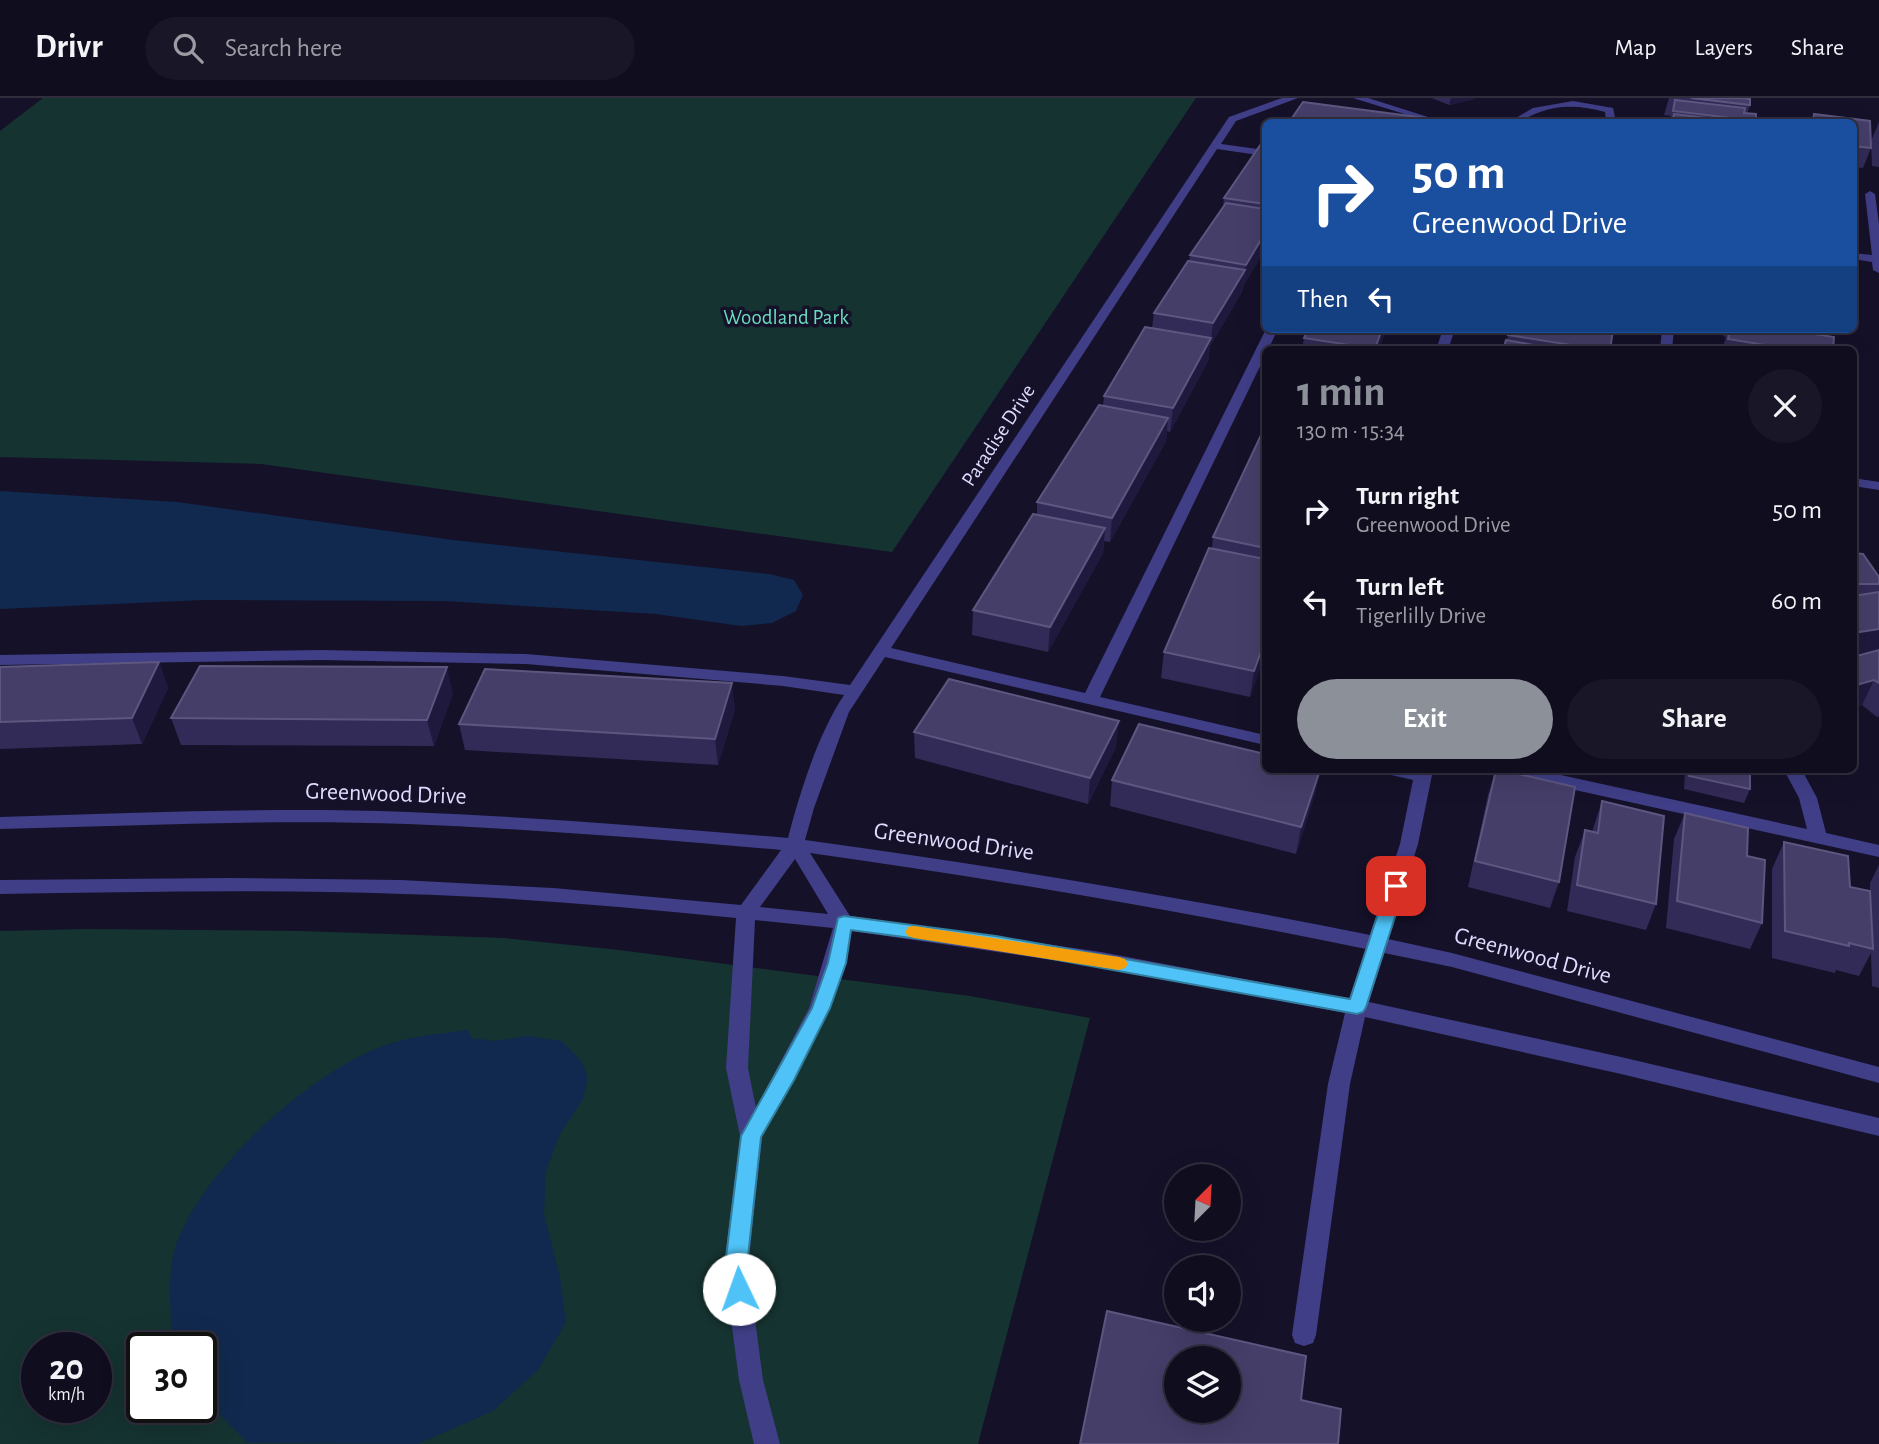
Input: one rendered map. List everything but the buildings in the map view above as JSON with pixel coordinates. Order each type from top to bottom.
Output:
[{"type":"street","name":"Paradise Drive","points":[[795,845],[805,808],[841,712],[1231,119],[1293,98]]},
{"type":"street","points":[[1358,98],[1429,119]]},
{"type":"street","points":[[1518,119],[1566,102],[1610,110],[1611,119]]},
{"type":"street","points":[[1214,146],[1262,153]]},
{"type":"street","points":[[1857,257],[1879,265],[1870,194]]},
{"type":"street","points":[[1090,700],[1262,349]]},
{"type":"street","points":[[1857,483],[1879,486]]},
{"type":"street","points":[[881,651],[1262,739]]},
{"type":"street","points":[[0,660],[321,655],[526,659],[783,681],[855,691]]},
{"type":"street","points":[[1526,773],[1879,851]]},
{"type":"street","points":[[1795,773],[1808,798],[1818,837]]},
{"type":"street","points":[[1304,1335],[1339,1084],[1357,1007],[1409,844],[1424,774]]},
{"type":"street","name":"Greenwood Drive","points":[[0,823],[262,816],[406,818],[586,827],[795,845],[985,871],[1170,902],[1378,944],[1452,960],[1879,1075]]},
{"type":"street","points":[[751,1136],[821,1008],[837,963],[844,923],[795,845],[746,912],[737,1068],[751,1136],[736,1266],[751,1380],[767,1444]]},
{"type":"street","points":[[0,887],[246,884],[459,889],[746,912],[844,923],[1009,945],[1357,1007],[1616,1063],[1879,1127]]},
{"type":"green space","name":"Woodland Park","points":[[43,98],[1196,98],[892,552],[261,464],[0,457],[0,131]]},
{"type":"green space","points":[[0,931],[301,931],[504,938],[619,950],[970,996],[1090,1018],[978,1444],[0,1444]]},
{"type":"water","points":[[0,491],[177,502],[453,540],[769,574],[794,580],[803,595],[796,611],[772,623],[741,626],[656,614],[444,601],[204,600],[0,609]]},
{"type":"water","points":[[468,1030],[472,1038],[494,1041],[527,1036],[562,1041],[582,1062],[588,1078],[583,1099],[560,1134],[546,1171],[544,1214],[560,1277],[566,1322],[538,1370],[493,1411],[418,1444],[248,1443],[217,1412],[217,1332],[171,1332],[170,1278],[179,1237],[212,1182],[235,1154],[289,1103],[347,1063],[386,1045]]},
{"type":"slow traffic","points":[[914,932],[1119,964]]},
{"type":"route","points":[[739,1289],[736,1266],[751,1136],[821,1008],[837,963],[844,923],[996,943],[1357,1007],[1396,886]]}]
